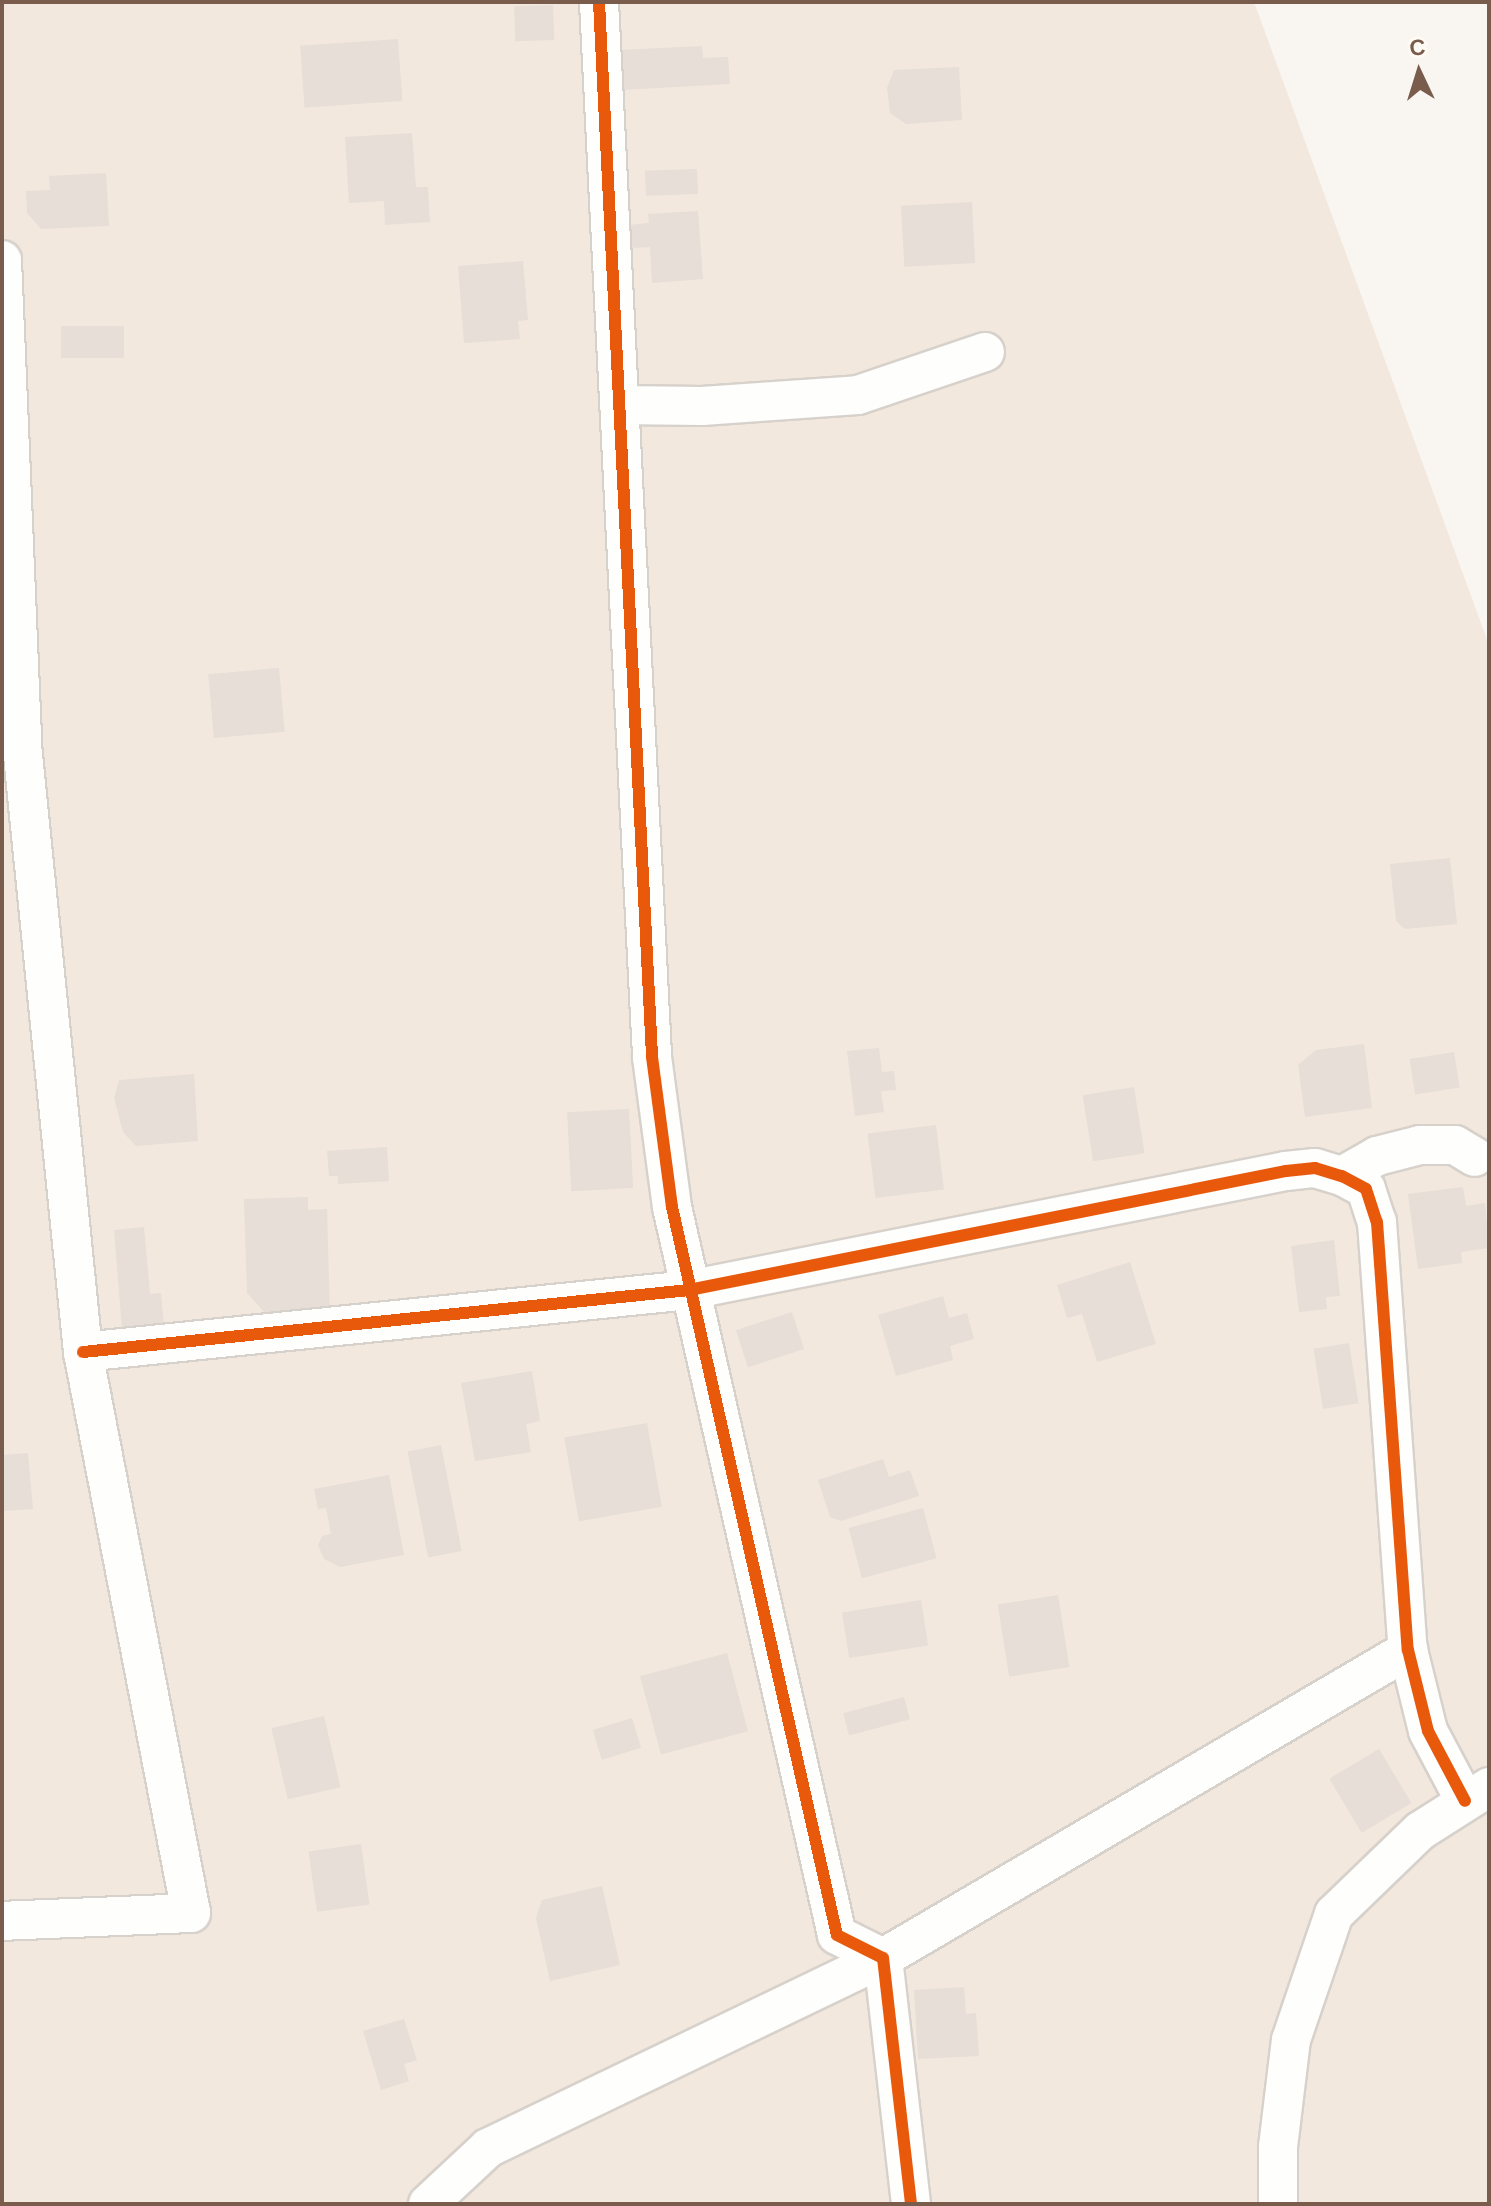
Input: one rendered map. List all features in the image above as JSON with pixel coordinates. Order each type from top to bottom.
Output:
[{"type":"street","points":[[599,2],[652,1057],[672,1207],[837,1935],[883,1958]]},
{"type":"street","points":[[2,260],[12,756],[83,1352],[191,1913],[2,1921]]},
{"type":"street","points":[[619,405],[702,406],[858,395],[985,352]]},
{"type":"street","points":[[1342,1176],[1377,1156],[1420,1145],[1455,1145],[1475,1157]]},
{"type":"street","points":[[83,1352],[689,1290],[1286,1171],[1315,1168],[1342,1176],[1366,1189],[1377,1222],[1408,1650],[1428,1731],[1477,1794],[1420,1831],[1334,1914],[1291,2040],[1278,2147],[1278,2204]]},
{"type":"street","points":[[428,2204],[488,2148],[883,1958],[1408,1650]]},
{"type":"street","points":[[883,1958],[911,2204]]},
{"type":"shaded area","points":[[2,2],[1254,2],[1489,645],[1489,2204],[2,2204]]},
{"type":"building","points":[[553,5],[554,40],[515,41],[514,6]]},
{"type":"building","points":[[398,39],[402,101],[305,108],[300,46]]},
{"type":"building","points":[[702,46],[703,58],[728,57],[730,84],[621,90],[619,50]]},
{"type":"building","points":[[959,67],[962,120],[906,124],[890,113],[887,88],[894,70]]},
{"type":"building","points":[[412,133],[416,187],[428,187],[430,222],[385,225],[384,201],[349,203],[345,137]]},
{"type":"building","points":[[697,169],[698,194],[646,196],[645,171]]},
{"type":"building","points":[[106,173],[109,226],[41,229],[27,213],[26,191],[50,190],[49,176]]},
{"type":"building","points":[[972,202],[975,263],[904,267],[901,206]]},
{"type":"building","points":[[698,211],[703,279],[652,283],[650,247],[629,248],[628,225],[649,223],[648,214]]},
{"type":"building","points":[[523,261],[528,320],[518,321],[520,339],[464,343],[458,266]]},
{"type":"building","points":[[61,326],[124,326],[124,358],[61,358]]},
{"type":"building","points":[[279,668],[285,732],[214,738],[208,674]]},
{"type":"building","points":[[1450,858],[1457,924],[1405,929],[1396,921],[1390,864]]},
{"type":"building","points":[[1364,1044],[1372,1108],[1305,1117],[1298,1065],[1316,1050]]},
{"type":"building","points":[[879,1048],[882,1072],[894,1071],[896,1090],[881,1091],[884,1112],[855,1116],[847,1051]]},
{"type":"building","points":[[1454,1052],[1460,1088],[1415,1095],[1410,1059]]},
{"type":"building","points":[[194,1074],[198,1141],[136,1146],[123,1132],[114,1098],[119,1080]]},
{"type":"building","points":[[1134,1087],[1144,1153],[1093,1161],[1083,1095]]},
{"type":"building","points":[[629,1109],[633,1188],[571,1191],[567,1112]]},
{"type":"building","points":[[936,1125],[944,1190],[875,1198],[868,1133]]},
{"type":"building","points":[[387,1147],[389,1181],[338,1184],[338,1176],[329,1176],[327,1151]]},
{"type":"building","points":[[1463,1187],[1466,1206],[1485,1203],[1489,1248],[1461,1252],[1462,1263],[1418,1269],[1408,1194]]},
{"type":"building","points":[[308,1197],[308,1210],[327,1209],[330,1315],[269,1317],[247,1293],[244,1199]]},
{"type":"building","points":[[144,1227],[150,1294],[161,1293],[164,1326],[122,1329],[114,1230]]},
{"type":"building","points":[[1334,1240],[1340,1296],[1326,1297],[1327,1309],[1299,1312],[1291,1246]]},
{"type":"building","points":[[1130,1262],[1156,1344],[1097,1362],[1082,1314],[1067,1318],[1057,1285]]},
{"type":"building","points":[[943,1296],[949,1318],[967,1313],[974,1339],[950,1346],[953,1360],[896,1376],[878,1315]]},
{"type":"building","points":[[792,1312],[804,1349],[748,1367],[736,1330]]},
{"type":"building","points":[[1349,1343],[1359,1403],[1323,1409],[1313,1349]]},
{"type":"building","points":[[532,1371],[540,1421],[526,1424],[531,1452],[475,1461],[461,1383]]},
{"type":"building","points":[[647,1423],[662,1507],[579,1521],[564,1438]]},
{"type":"building","points":[[441,1445],[462,1551],[428,1558],[408,1451]]},
{"type":"building","points":[[28,1453],[33,1509],[2,1511],[2,1455]]},
{"type":"building","points":[[883,1459],[889,1477],[910,1470],[919,1496],[841,1521],[830,1517],[818,1480]]},
{"type":"building","points":[[389,1475],[404,1555],[340,1567],[324,1559],[318,1545],[322,1536],[331,1534],[326,1508],[318,1509],[314,1489]]},
{"type":"building","points":[[923,1508],[936,1558],[862,1578],[849,1528]]},
{"type":"building","points":[[1058,1595],[1069,1667],[1009,1677],[998,1605]]},
{"type":"building","points":[[921,1600],[928,1645],[849,1658],[842,1613]]},
{"type":"building","points":[[727,1653],[748,1731],[661,1755],[640,1676]]},
{"type":"building","points":[[904,1697],[910,1719],[849,1736],[843,1713]]},
{"type":"building","points":[[324,1716],[340,1787],[288,1799],[271,1728]]},
{"type":"building","points":[[632,1718],[641,1748],[602,1760],[593,1730]]},
{"type":"building","points":[[1379,1749],[1411,1803],[1362,1833],[1329,1779]]},
{"type":"building","points":[[361,1844],[369,1904],[317,1912],[309,1851]]},
{"type":"building","points":[[602,1886],[620,1965],[550,1981],[536,1918],[542,1900]]},
{"type":"building","points":[[964,1987],[966,2014],[976,2013],[979,2056],[918,2059],[914,1990]]},
{"type":"building","points":[[404,2019],[417,2060],[404,2064],[409,2081],[381,2090],[363,2031]]},
{"type":"cycle path","points":[[599,2],[652,1057],[672,1207],[837,1935],[883,1958],[911,2204]]},
{"type":"cycle path","points":[[83,1352],[689,1290],[1286,1171],[1315,1168],[1342,1176],[1366,1189],[1377,1222],[1408,1650],[1428,1731],[1465,1801]]}]
